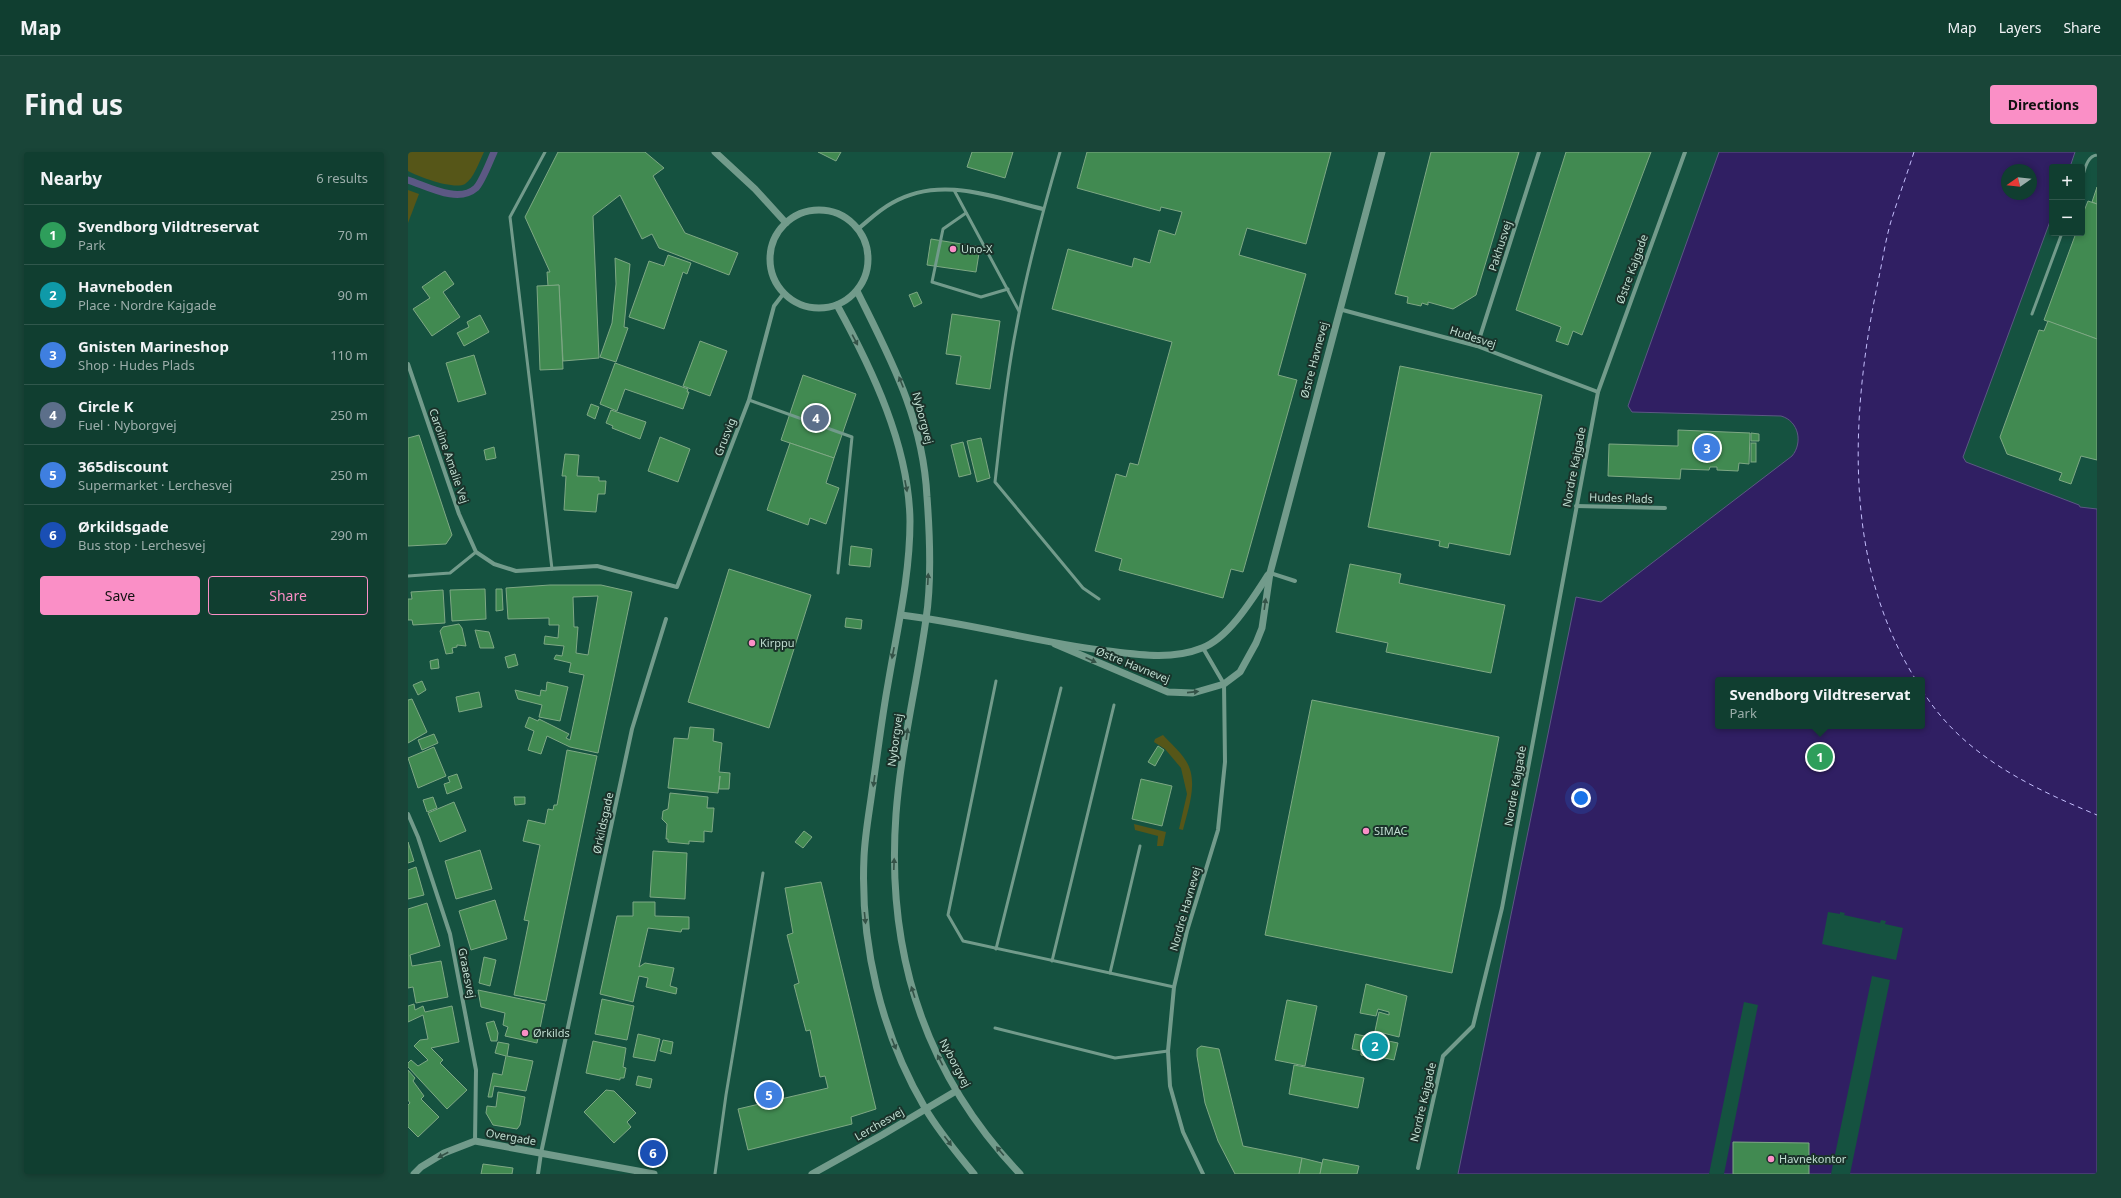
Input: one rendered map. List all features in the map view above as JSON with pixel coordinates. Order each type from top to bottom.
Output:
[{"type":"street","points":[[715,152],[755,190],[786,223]]},
{"type":"street","name":"Østre Havnevej","points":[[1055,644],[1168,692],[1193,693],[1224,684],[1240,672],[1262,628],[1270,573],[1339,308],[1382,152]]},
{"type":"street","name":"Pakhusvej","points":[[1477,346],[1539,152]]},
{"type":"street","name":"Østre Kajgade","points":[[1598,392],[1685,152]]},
{"type":"street","points":[[858,230],[877,213],[902,198],[927,190],[954,189],[974,192],[1043,209]]},
{"type":"street","points":[[823,210],[836,213],[848,220],[858,230],[865,241],[868,254],[868,267],[864,280],[857,291],[848,299],[837,305],[822,308],[808,307],[795,302],[784,293],[774,277],[771,258],[773,245],[778,233],[786,223],[797,216],[810,211],[823,210]]},
{"type":"street","name":"Nyborgvej","points":[[857,291],[901,382],[919,439],[927,496],[929,570],[926,618],[913,688],[896,813],[894,873],[898,924],[907,972],[925,1029],[956,1091],[996,1147],[1020,1174]]},
{"type":"street","name":"Grusvig","points":[[552,569],[597,566],[677,587],[749,400],[774,306],[784,293]]},
{"type":"street","name":"Nyborgvej","points":[[837,305],[880,391],[896,441],[910,520],[908,566],[901,615],[887,685],[864,860],[864,906],[875,978],[888,1026],[901,1061],[926,1109],[974,1174]]},
{"type":"street","name":"Hudesvej","points":[[1339,308],[1477,346],[1598,392]]},
{"type":"street","name":"Caroline Amalie Vej","points":[[408,364],[459,514],[476,552]]},
{"type":"street","name":"Nordre Kajgade","points":[[1418,1168],[1443,1056],[1473,1026],[1502,908],[1598,392]]},
{"type":"street","name":"Hudes Plads","points":[[1576,506],[1665,508]]},
{"type":"street","points":[[476,552],[494,564],[516,571],[552,569]]},
{"type":"street","points":[[1270,573],[1295,581]]},
{"type":"street","name":"Østre Havnevej","points":[[901,615],[926,618],[1055,644],[1152,655],[1174,654],[1203,648],[1228,630],[1270,573]]},
{"type":"street","name":"Ørkildsgade","points":[[538,1174],[541,1153],[632,729],[666,619]]},
{"type":"street","name":"Nordre Havnevej","points":[[1203,648],[1224,684],[1225,762],[1218,830],[1187,931],[1174,987],[1168,1051],[1170,1086],[1183,1132],[1203,1174]]},
{"type":"street","name":"Graaesvej","points":[[408,814],[418,838],[450,934],[476,1070],[475,1141]]},
{"type":"street","name":"Lerchesvej","points":[[812,1174],[823,1172],[956,1091]]},
{"type":"street","name":"Overgade","points":[[414,1174],[421,1167],[444,1154],[475,1141],[541,1153]]},
{"type":"street","points":[[541,1153],[654,1174]]},
{"type":"lane","points":[[545,152],[510,217],[552,569]]},
{"type":"lane","points":[[1060,152],[1043,209],[1019,311],[1006,391],[995,482],[1083,588],[1099,599]]},
{"type":"lane","points":[[2085,170],[2092,156],[2097,155]]},
{"type":"lane","points":[[954,189],[1019,311]]},
{"type":"lane","points":[[966,213],[943,229],[932,282],[981,297],[1008,289]]},
{"type":"lane","points":[[2032,314],[2061,236]]},
{"type":"lane","points":[[749,400],[852,437],[838,573]]},
{"type":"lane","points":[[408,576],[450,573],[476,552]]},
{"type":"lane","points":[[996,681],[948,915],[963,942],[1174,987]]},
{"type":"lane","points":[[996,949],[1061,688]]},
{"type":"lane","points":[[1052,961],[1114,704]]},
{"type":"lane","points":[[1110,973],[1140,846]]},
{"type":"lane","points":[[715,1174],[727,1088],[763,874]]},
{"type":"lane","points":[[995,1028],[1115,1058],[1168,1051]]},
{"type":"shaded area","points":[[408,152],[484,152],[471,178],[465,184],[453,185],[436,182],[408,171]]},
{"type":"shaded area","points":[[1719,152],[2075,152],[2071,164],[2049,164],[2049,224],[1963,457],[1966,462],[2079,505],[2080,507],[2097,509],[2097,1174],[1458,1174],[1576,597],[1601,602],[1792,456],[1797,445],[1797,433],[1792,423],[1781,416],[1632,412],[1628,406]]},
{"type":"shaded area","points":[[408,190],[419,194],[408,223]]},
{"type":"shaded area","points":[[1163,735],[1184,757],[1192,777],[1190,804],[1183,830],[1179,829],[1187,794],[1181,768],[1165,749],[1154,742],[1155,739]]},
{"type":"shaded area","points":[[1134,824],[1166,832],[1163,846],[1157,846],[1158,836],[1135,830]]},
{"type":"pier","points":[[1828,912],[1840,914],[1840,912],[1845,913],[1844,915],[1880,923],[1881,920],[1886,921],[1885,924],[1903,928],[1896,960],[1822,944]]},
{"type":"pier","points":[[1872,976],[1890,980],[1850,1174],[1831,1174]]},
{"type":"pier","points":[[1744,1002],[1758,1005],[1724,1174],[1709,1174]]},
{"type":"building","points":[[558,152],[645,152],[664,168],[653,176],[685,233],[738,253],[729,275],[659,248],[652,234],[642,239],[620,195],[593,216],[599,358],[563,361],[559,285],[548,286],[547,272],[550,272],[525,217]]},
{"type":"building","points":[[818,152],[841,152],[836,161]]},
{"type":"building","points":[[972,152],[1013,152],[1005,178],[967,167]]},
{"type":"building","points":[[1087,152],[1331,152],[1306,244],[1247,228],[1239,255],[1306,274],[1278,375],[1297,380],[1243,572],[1231,569],[1223,598],[1119,570],[1122,559],[1095,551],[1116,474],[1126,477],[1130,463],[1138,465],[1172,342],[1052,309],[1068,249],[1132,267],[1134,258],[1150,263],[1159,230],[1175,235],[1182,212],[1161,207],[1160,211],[1077,188]]},
{"type":"building","points":[[1431,152],[1519,152],[1476,295],[1453,309],[1428,302],[1428,305],[1422,303],[1421,306],[1407,303],[1408,297],[1395,294]]},
{"type":"building","points":[[1566,152],[1651,152],[1582,335],[1573,331],[1568,345],[1556,341],[1561,327],[1516,310]]},
{"type":"building","points":[[2097,187],[2097,204],[2092,202]]},
{"type":"building","points":[[2088,201],[2097,204],[2097,339],[2044,320],[2075,236],[2085,236],[2085,208]]},
{"type":"building","points":[[931,239],[980,247],[976,272],[927,265]]},
{"type":"building","points":[[668,255],[691,263],[687,274],[683,272],[664,329],[629,317],[649,261],[664,266]]},
{"type":"building","points":[[615,258],[630,264],[624,327],[628,328],[616,362],[600,357],[612,323],[616,284]]},
{"type":"building","points":[[445,271],[454,284],[443,292],[460,317],[432,336],[413,309],[430,298],[422,287]]},
{"type":"building","points":[[559,285],[563,369],[540,370],[537,286]]},
{"type":"building","points":[[917,292],[922,303],[914,307],[909,295]]},
{"type":"building","points":[[952,314],[1000,321],[990,389],[956,384],[961,356],[946,354]]},
{"type":"building","points":[[480,315],[489,332],[464,346],[457,333],[469,327],[467,322]]},
{"type":"building","points":[[2048,321],[2097,339],[2097,460],[2081,456],[2071,484],[2059,480],[2062,473],[2007,454],[2000,437],[2039,330],[2044,331]]},
{"type":"building","points":[[700,341],[727,351],[710,396],[683,386]]},
{"type":"building","points":[[474,355],[486,394],[458,402],[446,363]]},
{"type":"building","points":[[615,363],[688,389],[687,392],[689,392],[683,409],[625,389],[617,411],[600,404]]},
{"type":"building","points":[[1400,366],[1542,395],[1510,555],[1449,543],[1448,548],[1439,546],[1440,541],[1368,527]]},
{"type":"building","points":[[803,375],[856,394],[834,458],[781,440]]},
{"type":"building","points":[[591,404],[599,407],[595,419],[587,415]]},
{"type":"building","points":[[611,410],[646,422],[640,439],[612,428],[613,426],[606,423]]},
{"type":"building","points":[[1678,430],[1750,433],[1749,464],[1739,463],[1738,471],[1717,470],[1717,467],[1710,467],[1709,470],[1681,469],[1680,479],[1608,476],[1609,444],[1678,446]]},
{"type":"building","points":[[1751,433],[1759,434],[1759,441],[1751,441]]},
{"type":"building","points":[[419,435],[452,535],[446,544],[408,546],[408,438]]},
{"type":"building","points":[[660,437],[690,449],[678,482],[648,471]]},
{"type":"building","points":[[981,438],[990,478],[977,482],[967,441]]},
{"type":"building","points":[[963,442],[971,474],[959,477],[951,445]]},
{"type":"building","points":[[790,443],[834,458],[826,483],[839,488],[826,524],[810,518],[808,525],[767,510]]},
{"type":"building","points":[[1751,443],[1756,443],[1756,462],[1751,462]]},
{"type":"building","points":[[494,447],[496,458],[486,460],[484,450]]},
{"type":"building","points":[[565,454],[579,455],[577,476],[599,477],[599,481],[606,481],[605,494],[598,494],[596,512],[564,510],[566,476],[562,476]]},
{"type":"building","points":[[851,546],[872,549],[870,567],[849,565]]},
{"type":"building","points":[[1350,564],[1401,574],[1399,583],[1505,605],[1491,673],[1386,652],[1388,643],[1336,632]]},
{"type":"building","points":[[729,569],[811,595],[769,728],[688,702]]},
{"type":"building","points":[[550,585],[601,585],[632,592],[598,753],[570,747],[547,736],[541,754],[528,750],[534,731],[525,727],[529,717],[538,721],[539,719],[569,734],[566,738],[570,740],[584,675],[569,672],[571,663],[554,659],[556,655],[562,656],[564,646],[544,644],[545,636],[558,638],[559,625],[549,625],[549,618],[508,619],[506,588]],"holes":[[[598,596],[588,655],[576,653],[578,627],[574,627],[573,597]]]},
{"type":"building","points":[[485,589],[486,619],[452,621],[450,590]]},
{"type":"building","points":[[496,589],[502,589],[503,610],[496,611]]},
{"type":"building","points":[[443,590],[445,623],[413,625],[412,620],[408,620],[408,599],[412,599],[411,592]]},
{"type":"building","points":[[846,618],[862,620],[861,629],[845,627]]},
{"type":"building","points":[[459,624],[462,628],[466,646],[457,645],[457,647],[452,648],[453,653],[446,654],[440,631],[443,627]]},
{"type":"building","points":[[475,630],[489,632],[494,648],[480,648]]},
{"type":"building","points":[[515,654],[518,665],[508,668],[505,657]]},
{"type":"building","points":[[438,659],[439,668],[431,669],[430,661]]},
{"type":"building","points":[[422,681],[426,690],[418,695],[413,685]]},
{"type":"building","points":[[547,682],[568,687],[560,721],[539,717],[542,705],[518,699],[515,690],[540,696],[541,690],[546,691]]},
{"type":"building","points":[[479,692],[482,707],[459,712],[456,697]]},
{"type":"building","points":[[412,699],[427,732],[408,743],[408,700]]},
{"type":"building","name":"SIMAC","points":[[1312,700],[1499,737],[1452,973],[1265,935]]},
{"type":"building","points":[[690,727],[714,729],[713,741],[722,743],[719,772],[730,773],[729,789],[719,789],[720,776],[718,793],[668,788],[674,738],[688,739]]},
{"type":"building","points":[[434,734],[438,743],[422,750],[418,740]]},
{"type":"building","points":[[1158,746],[1164,750],[1155,766],[1148,762]]},
{"type":"building","points":[[434,747],[446,776],[418,788],[408,758]]},
{"type":"building","points":[[567,750],[597,756],[546,1001],[514,995],[529,921],[524,920],[540,845],[523,841],[528,820],[545,824],[548,809],[553,810],[554,805],[557,805]]},
{"type":"building","points":[[457,774],[462,788],[447,794],[444,784],[450,782],[448,777]]},
{"type":"building","points":[[1141,779],[1172,786],[1162,826],[1132,819]]},
{"type":"building","points":[[670,793],[708,797],[707,808],[714,808],[712,832],[704,831],[704,842],[689,841],[689,844],[668,842],[668,839],[666,839],[667,824],[662,819],[663,811],[668,809]]},
{"type":"building","points":[[433,797],[437,808],[427,812],[423,800]]},
{"type":"building","points":[[514,797],[525,797],[525,804],[515,805]]},
{"type":"building","points":[[454,802],[466,831],[440,842],[428,813]]},
{"type":"building","points":[[804,831],[812,837],[803,848],[795,842]]},
{"type":"building","points":[[408,842],[414,861],[408,863]]},
{"type":"building","points":[[480,850],[492,889],[456,899],[445,861]]},
{"type":"building","points":[[653,851],[687,853],[685,899],[650,897]]},
{"type":"building","points":[[416,867],[424,895],[408,899],[408,870]]},
{"type":"building","points":[[821,882],[876,1109],[851,1117],[852,1124],[748,1150],[738,1109],[828,1088],[825,1076],[820,1077],[810,1030],[806,1031],[794,985],[799,983],[787,935],[793,933],[785,888]]},
{"type":"building","points":[[495,900],[507,939],[471,950],[459,911]]},
{"type":"building","points":[[633,902],[655,902],[655,916],[689,917],[689,929],[682,929],[681,932],[648,928],[639,967],[645,963],[674,968],[670,986],[677,988],[676,994],[646,987],[648,978],[639,976],[633,1002],[600,994],[617,916],[633,916]]},
{"type":"building","points":[[427,903],[440,946],[410,955],[412,966],[441,961],[448,997],[416,1003],[413,987],[408,988],[408,909]]},
{"type":"building","points":[[484,957],[496,960],[490,986],[479,983]]},
{"type":"building","points":[[1366,984],[1407,996],[1399,1037],[1375,1031],[1379,1012],[1389,1015],[1389,1012],[1378,1009],[1376,1016],[1360,1013]]},
{"type":"building","points":[[478,990],[545,1004],[537,1043],[505,1036],[508,1027],[503,1025],[505,1013],[481,1007]]},
{"type":"building","points":[[602,999],[634,1006],[627,1040],[595,1034]]},
{"type":"building","points":[[1287,1000],[1317,1006],[1305,1066],[1275,1060]]},
{"type":"building","points":[[414,1004],[415,1010],[423,1006],[425,1012],[452,1006],[459,1042],[431,1048],[443,1060],[440,1063],[467,1090],[447,1109],[408,1067],[408,1063],[411,1060],[418,1066],[428,1060],[414,1046],[420,1040],[428,1039],[423,1015],[408,1022],[408,1006]]},
{"type":"building","points":[[494,1021],[498,1033],[497,1041],[491,1041],[486,1023]]},
{"type":"building","points":[[638,1034],[660,1039],[655,1061],[633,1057]]},
{"type":"building","points":[[1355,1034],[1398,1043],[1394,1060],[1366,1054],[1366,1056],[1361,1055],[1361,1051],[1352,1049]]},
{"type":"building","points":[[663,1040],[673,1042],[671,1054],[660,1051]]},
{"type":"building","points":[[593,1041],[626,1048],[623,1067],[626,1068],[624,1078],[620,1078],[620,1080],[586,1073]]},
{"type":"building","points":[[498,1042],[509,1044],[507,1056],[533,1061],[526,1091],[494,1086],[492,1097],[488,1097],[493,1073],[502,1075],[506,1056],[495,1053]]},
{"type":"building","points":[[1201,1046],[1219,1049],[1243,1146],[1302,1158],[1299,1174],[1235,1174],[1218,1141],[1205,1103],[1197,1056],[1197,1049]]},
{"type":"building","points":[[1294,1065],[1364,1078],[1358,1108],[1289,1094]]},
{"type":"building","points":[[408,1070],[415,1078],[413,1081],[424,1096],[421,1099],[439,1117],[418,1137],[408,1127],[408,1105],[410,1103],[408,1100]]},
{"type":"building","points":[[638,1076],[652,1079],[650,1088],[636,1085]]},
{"type":"building","points":[[606,1090],[614,1091],[636,1113],[627,1122],[631,1127],[614,1143],[584,1112]]},
{"type":"building","points":[[498,1092],[525,1097],[520,1125],[517,1129],[493,1125],[486,1113],[487,1106],[496,1107]]},
{"type":"building","name":"Havnekontor","points":[[1733,1142],[1809,1143],[1809,1174],[1733,1174]]},
{"type":"building","points":[[647,1149],[660,1151],[659,1157],[646,1154]]},
{"type":"building","points":[[1302,1158],[1322,1163],[1320,1174],[1299,1174]]},
{"type":"building","points":[[1323,1159],[1359,1166],[1357,1174],[1320,1174]]},
{"type":"building","points":[[483,1164],[513,1168],[512,1174],[481,1174]]},
{"type":"waterway","points":[[408,180],[452,194],[469,192],[478,185],[494,152]]},
{"type":"ferry route","points":[[1914,152],[1888,233],[1869,327],[1862,378],[1859,431],[1859,483],[1864,535],[1875,585],[1892,634],[1914,677]]},
{"type":"ferry route","points":[[1925,694],[1938,713],[1977,751],[1999,766],[2047,793],[2097,815]]},
{"type":"place","name":"Uno-X","points":[[953,249]]},
{"type":"place","name":"Circle K","points":[[816,418]]},
{"type":"place","name":"Gnisten Marineshop","points":[[1707,448]]},
{"type":"place","name":"Kirppu","points":[[752,643]]},
{"type":"place","name":"Svendborg Vildtreservat","points":[[1820,757]]},
{"type":"place","name":"SIMAC","points":[[1366,831]]},
{"type":"place","name":"Ørkilds","points":[[525,1033]]},
{"type":"place","name":"Havneboden","points":[[1375,1046]]},
{"type":"place","name":"365discount","points":[[769,1095]]},
{"type":"place","name":"Ørkildsgade","points":[[653,1153]]},
{"type":"place","name":"Havnekontor","points":[[1771,1159]]}]
